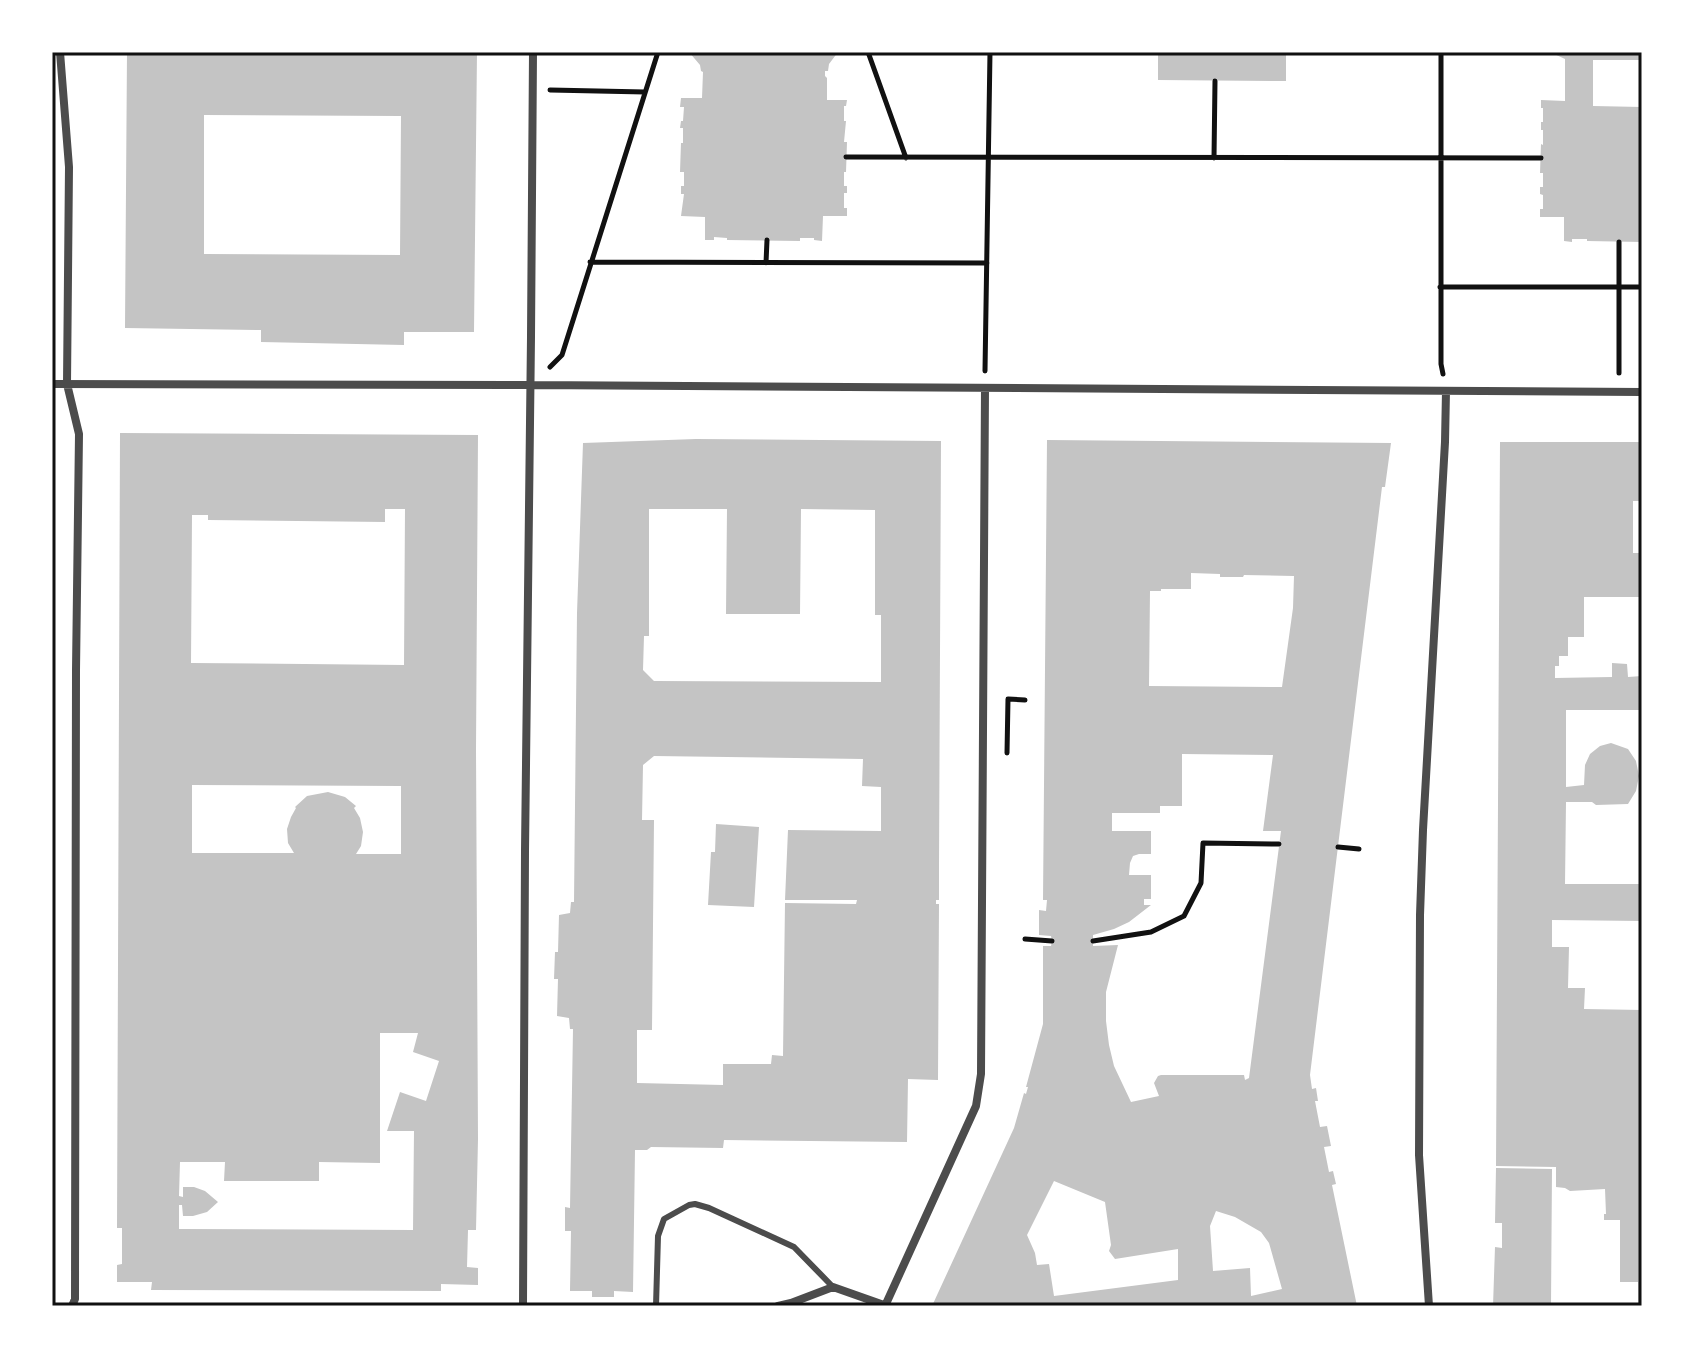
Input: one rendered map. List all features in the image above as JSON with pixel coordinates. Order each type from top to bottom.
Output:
[{"type":"street","points":[[60,52],[69,167],[67,384],[79,434],[75,1299],[72,1306]]},
{"type":"street","points":[[523,1306],[533,52]]},
{"type":"street","points":[[52,384],[1642,392]]},
{"type":"street","points":[[778,1306],[833,1287],[884,1305],[976,1106],[981,1074],[985,388]]},
{"type":"street","points":[[1429,1306],[1419,1155],[1420,915],[1446,391]]},
{"type":"lane","points":[[656,1306],[659,1229],[664,1219],[695,1204],[794,1247],[833,1287]]},
{"type":"path","points":[[562,355],[658,52]]},
{"type":"path","points":[[868,52],[906,158]]},
{"type":"path","points":[[985,360],[990,52]]},
{"type":"path","points":[[1441,52],[1441,364]]},
{"type":"path","points":[[1214,158],[1215,81]]},
{"type":"path","points":[[532,90],[645,92]]},
{"type":"path","points":[[846,157],[1541,158]]},
{"type":"path","points":[[766,263],[767,240]]},
{"type":"path","points":[[1619,242],[1619,392]]},
{"type":"path","points":[[590,262],[987,263]]},
{"type":"path","points":[[1440,287],[1642,287]]},
{"type":"path","points":[[1007,753],[1008,699],[1025,700]]},
{"type":"path","points":[[1093,941],[1151,932],[1184,916],[1201,883],[1203,843],[1279,844]]},
{"type":"path","points":[[1338,847],[1359,849]]},
{"type":"path","points":[[1025,939],[1052,941]]},
{"type":"building","points":[[127,52],[477,52],[474,332],[404,332],[404,345],[261,342],[261,330],[125,328]],"holes":[[[204,115],[401,116],[400,255],[204,254]]]},
{"type":"building","points":[[689,52],[838,52],[825,76],[827,100],[847,100],[844,106],[844,142],[847,142],[844,186],[847,186],[847,193],[844,193],[844,208],[847,208],[847,216],[823,216],[822,241],[814,238],[800,238],[800,241],[714,237],[714,240],[705,240],[705,217],[681,216],[684,172],[680,172],[683,128],[680,128],[684,107],[680,107],[681,98],[702,98],[703,72]]},
{"type":"building","points":[[1158,52],[1286,52],[1286,81],[1158,80]]},
{"type":"building","points":[[1550,52],[1642,52],[1642,60],[1593,60],[1593,106],[1642,107],[1642,242],[1564,241],[1564,217],[1540,217],[1540,209],[1543,209],[1543,195],[1540,194],[1540,187],[1543,187],[1543,173],[1540,173],[1543,145],[1541,100],[1565,101],[1565,59]]},
{"type":"building","points":[[120,433],[478,435],[478,1139],[476,1230],[468,1230],[467,1267],[478,1268],[478,1285],[441,1284],[441,1291],[151,1290],[152,1282],[117,1282],[117,1265],[122,1264],[122,1228],[117,1228]],"holes":[[[385,509],[405,509],[404,665],[191,663],[192,515],[208,515],[208,520],[385,522]],[[192,785],[401,786],[401,854],[356,854],[363,832],[354,808],[356,806],[345,797],[328,792],[307,796],[295,807],[287,829],[288,843],[294,853],[192,853]],[[380,1033],[418,1033],[413,1052],[439,1061],[426,1101],[400,1092],[387,1131],[414,1131],[413,1230],[179,1229],[179,1205],[182,1205],[183,1216],[193,1216],[207,1212],[218,1202],[205,1191],[194,1187],[183,1187],[183,1197],[179,1196],[180,1162],[225,1162],[224,1181],[319,1181],[319,1162],[380,1163]]]},
{"type":"building","points":[[696,439],[941,441],[939,900],[936,900],[939,904],[938,1080],[908,1079],[907,1142],[724,1140],[723,1148],[651,1147],[635,1150],[633,1292],[614,1291],[614,1297],[592,1297],[592,1291],[570,1291],[571,1231],[565,1231],[565,1207],[570,1208],[573,1029],[570,1029],[569,1018],[557,1016],[558,979],[554,979],[559,915],[570,913],[571,902],[574,902],[577,613],[583,443]],"holes":[[[649,509],[727,509],[726,614],[800,614],[801,509],[875,510],[875,615],[881,615],[881,682],[654,681],[643,670],[644,636],[649,636]],[[654,756],[863,759],[862,786],[881,787],[881,831],[788,830],[785,900],[857,900],[856,904],[785,903],[783,1056],[772,1055],[771,1064],[723,1064],[723,1085],[637,1083],[637,1030],[652,1030],[654,820],[642,820],[643,765]]]},
{"type":"building","points":[[1047,440],[1391,443],[1385,487],[1382,487],[1310,1075],[1312,1089],[1316,1088],[1320,1127],[1327,1126],[1331,1146],[1324,1147],[1329,1172],[1333,1171],[1336,1184],[1332,1185],[1357,1306],[932,1306],[1014,1128],[1028,1087],[1043,1024],[1043,946],[1051,946],[1052,941],[1051,936],[1039,935],[1039,910],[1046,911],[1047,900],[1043,900]],"holes":[[[1191,573],[1220,574],[1220,577],[1294,576],[1293,608],[1282,687],[1149,686],[1150,591],[1191,589]],[[1182,754],[1273,755],[1263,831],[1281,831],[1249,1078],[1245,1080],[1244,1075],[1161,1075],[1154,1083],[1159,1096],[1131,1102],[1114,1066],[1106,1021],[1106,992],[1118,945],[1093,946],[1093,935],[1129,922],[1151,905],[1144,905],[1144,899],[1151,899],[1151,875],[1129,875],[1133,856],[1151,854],[1151,831],[1112,831],[1112,813],[1160,813],[1160,806],[1182,806]],[[1054,1181],[1105,1202],[1111,1245],[1109,1251],[1115,1259],[1178,1249],[1178,1280],[1054,1296],[1049,1264],[1037,1265],[1027,1235]],[[1216,1211],[1235,1217],[1261,1232],[1269,1243],[1282,1289],[1251,1296],[1250,1268],[1213,1271],[1210,1226]]]},
{"type":"building","points":[[1500,442],[1642,442],[1642,501],[1633,501],[1633,553],[1642,553],[1642,597],[1584,597],[1584,637],[1568,637],[1568,656],[1559,656],[1555,678],[1612,677],[1612,663],[1627,664],[1628,677],[1642,676],[1642,710],[1566,710],[1566,787],[1584,785],[1585,765],[1590,754],[1600,746],[1611,743],[1628,749],[1636,761],[1639,776],[1636,791],[1628,804],[1566,802],[1565,884],[1642,884],[1642,921],[1552,920],[1552,947],[1569,947],[1568,988],[1585,988],[1584,1009],[1642,1010],[1642,1306],[1638,1306],[1638,1282],[1620,1282],[1620,1220],[1604,1220],[1605,1189],[1570,1191],[1556,1187],[1556,1167],[1496,1166]]},
{"type":"building","points":[[716,824],[759,827],[754,907],[708,905]]},
{"type":"building","points":[[1496,1168],[1552,1169],[1551,1306],[1493,1306],[1495,1247],[1502,1248],[1502,1223],[1495,1223]]}]
